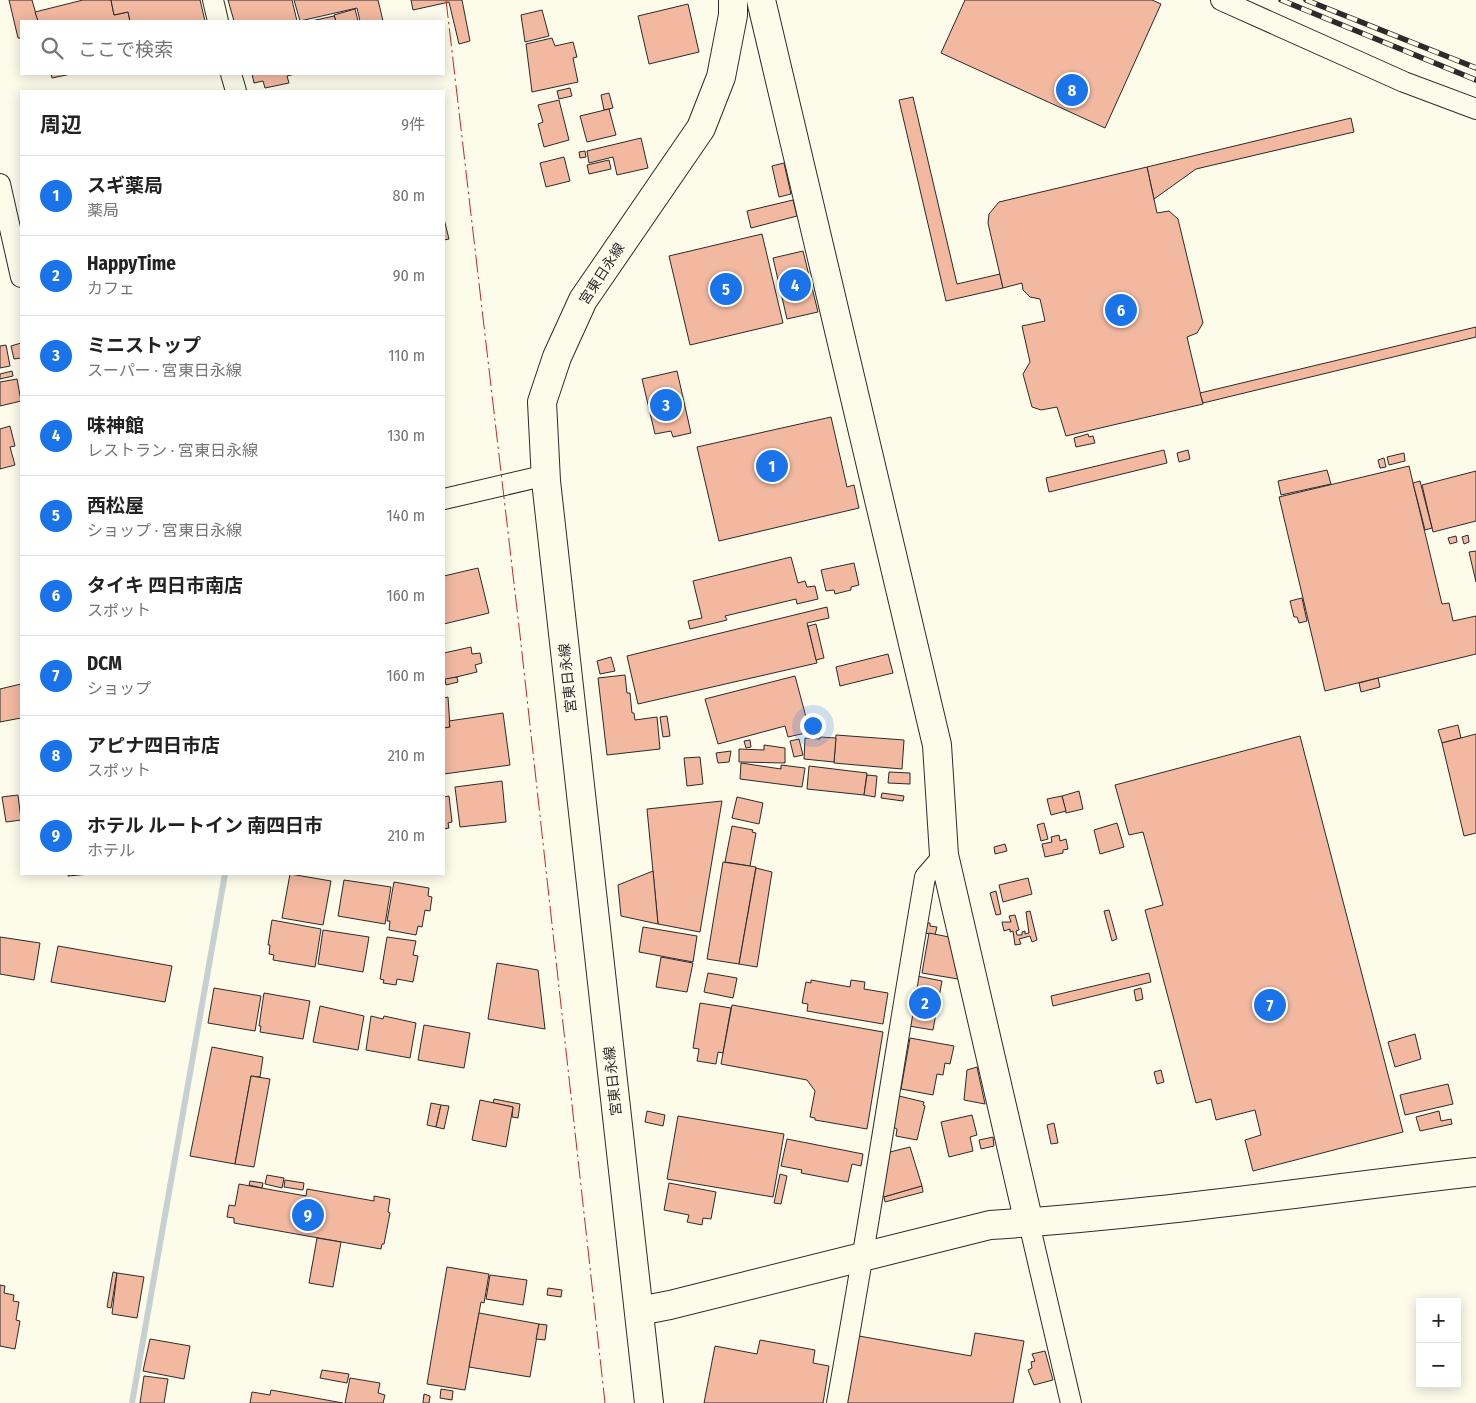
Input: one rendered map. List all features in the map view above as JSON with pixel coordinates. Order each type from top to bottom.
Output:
[{"type":"street","points":[[213,0],[218,20]]},
{"type":"street","name":"宮東日永線","points":[[649,1403],[547,475],[542,402],[557,357],[583,300],[701,128],[721,77],[733,15],[733,0]]},
{"type":"street","points":[[761,0],[937,745],[944,855],[1071,1403]]},
{"type":"street","points":[[1222,0],[1404,82],[1476,109]]},
{"type":"street","points":[[231,75],[236,90]]},
{"type":"street","points":[[0,184],[16,227],[20,266]]},
{"type":"street","points":[[445,499],[547,475]]},
{"type":"street","points":[[836,1403],[925,877],[944,855]]},
{"type":"street","points":[[639,1311],[670,1305],[990,1225],[1029,1223],[1476,1172]]},
{"type":"building","points":[[9,0],[32,0],[38,20],[20,20],[20,38],[18,38]]},
{"type":"building","points":[[83,0],[111,0],[114,15],[128,12],[130,20],[38,20],[35,12]]},
{"type":"building","points":[[111,0],[200,0],[205,20],[130,20],[128,12],[114,15]]},
{"type":"building","points":[[228,0],[292,0],[297,20],[234,20]]},
{"type":"building","points":[[294,0],[378,0],[383,20],[360,20],[357,8],[300,20]]},
{"type":"building","points":[[411,0],[462,0],[470,41],[459,44],[449,2],[413,10]]},
{"type":"building","points":[[965,0],[1152,0],[1161,4],[1105,128],[941,53]]},
{"type":"building","points":[[688,4],[699,52],[649,64],[638,16]]},
{"type":"building","points":[[355,9],[358,20],[336,20],[334,15]]},
{"type":"building","points":[[542,10],[549,36],[525,42],[521,15]]},
{"type":"building","points":[[334,16],[336,20],[316,20]]},
{"type":"building","points":[[552,38],[555,46],[573,42],[577,57],[573,58],[578,82],[532,92],[526,44]]},
{"type":"building","points":[[51,75],[66,75],[52,78]]},
{"type":"building","points":[[252,75],[291,75],[287,76],[289,83],[265,88],[263,81],[254,83]]},
{"type":"building","points":[[570,88],[572,96],[559,99],[557,91]]},
{"type":"building","points":[[609,93],[613,108],[604,110],[601,95]]},
{"type":"building","points":[[913,97],[957,284],[1000,274],[1003,288],[946,301],[899,100]]},
{"type":"building","points":[[559,100],[569,140],[544,147],[538,124],[543,122],[538,105]]},
{"type":"building","points":[[609,109],[616,135],[587,142],[580,116]]},
{"type":"building","points":[[1351,118],[1354,132],[1196,169],[1154,199],[1147,167]]},
{"type":"building","points":[[641,138],[648,168],[617,175],[613,157],[589,163],[587,151]]},
{"type":"building","points":[[585,151],[586,157],[580,158],[579,152]]},
{"type":"building","points":[[564,157],[570,181],[546,187],[540,163]]},
{"type":"building","points":[[609,160],[611,169],[589,174],[587,165]]},
{"type":"building","points":[[784,163],[791,194],[779,197],[772,166]]},
{"type":"building","points":[[1147,167],[1157,213],[1169,211],[1178,219],[1203,323],[1197,333],[1187,337],[1203,404],[1066,436],[1057,407],[1041,410],[1032,407],[1023,374],[1030,362],[1022,326],[1045,321],[1040,299],[1030,297],[1023,290],[1022,283],[1003,288],[988,223],[989,214],[999,202]]},
{"type":"building","points":[[793,200],[797,216],[751,228],[747,211]]},
{"type":"building","points":[[445,223],[449,239],[445,240]]},
{"type":"building","points":[[762,234],[783,323],[690,345],[669,256]]},
{"type":"building","points":[[803,251],[818,312],[787,319],[773,258]]},
{"type":"building","points":[[1476,327],[1476,337],[1203,403],[1200,393]]},
{"type":"building","points":[[20,343],[20,358],[14,359],[11,346]]},
{"type":"building","points":[[6,345],[10,366],[0,368],[0,346]]},
{"type":"building","points":[[12,371],[13,376],[0,379],[0,374]]},
{"type":"building","points":[[677,371],[691,433],[673,437],[671,431],[655,434],[642,379]]},
{"type":"building","points":[[17,379],[20,401],[0,406],[0,382]]},
{"type":"building","points":[[831,417],[847,487],[854,485],[859,508],[719,541],[697,447]]},
{"type":"building","points":[[10,426],[15,446],[10,447],[15,465],[0,469],[0,429]]},
{"type":"building","points":[[1088,434],[1089,437],[1093,436],[1095,443],[1076,447],[1074,438]]},
{"type":"building","points":[[1164,450],[1167,463],[1049,492],[1046,478]]},
{"type":"building","points":[[1188,450],[1190,459],[1179,462],[1177,453]]},
{"type":"building","points":[[1404,453],[1405,461],[1389,465],[1387,457]]},
{"type":"building","points":[[1384,458],[1386,467],[1380,468],[1378,460]]},
{"type":"building","points":[[1409,466],[1442,604],[1449,603],[1453,621],[1476,616],[1476,654],[1325,691],[1279,497]]},
{"type":"building","points":[[1327,470],[1331,484],[1281,495],[1278,481]]},
{"type":"building","points":[[1476,471],[1476,521],[1433,532],[1422,485]]},
{"type":"building","points":[[1420,481],[1432,528],[1425,530],[1413,483]]},
{"type":"building","points":[[1468,535],[1469,542],[1464,544],[1462,537]]},
{"type":"building","points":[[1456,536],[1457,542],[1450,544],[1448,538]]},
{"type":"building","points":[[1476,551],[1476,582],[1469,552]]},
{"type":"building","points":[[791,557],[798,583],[805,581],[807,587],[815,586],[818,599],[797,604],[796,599],[725,616],[727,620],[690,629],[688,621],[702,618],[693,581]]},
{"type":"building","points":[[854,563],[859,585],[851,587],[851,590],[835,594],[834,590],[826,591],[821,570]]},
{"type":"building","points":[[478,568],[489,613],[445,624],[445,576]]},
{"type":"building","points":[[1302,598],[1307,621],[1299,623],[1297,617],[1294,617],[1290,601]]},
{"type":"building","points":[[827,607],[829,618],[807,623],[817,663],[638,704],[627,656]]},
{"type":"building","points":[[816,624],[824,658],[816,660],[808,626]]},
{"type":"building","points":[[471,647],[472,654],[480,653],[482,663],[475,665],[477,672],[445,680],[445,653]]},
{"type":"building","points":[[888,654],[893,673],[840,686],[836,667]]},
{"type":"building","points":[[611,657],[615,671],[600,674],[597,661]]},
{"type":"building","points":[[625,675],[627,693],[630,693],[632,713],[634,713],[635,720],[657,717],[660,749],[607,755],[598,678]]},
{"type":"building","points":[[795,676],[810,732],[788,737],[785,726],[718,744],[705,699]]},
{"type":"building","points":[[457,677],[458,682],[446,685],[445,679]]},
{"type":"building","points":[[1378,678],[1380,687],[1361,692],[1359,683]]},
{"type":"building","points":[[20,684],[20,718],[0,722],[0,689]]},
{"type":"building","points":[[448,697],[450,727],[445,728],[445,698]]},
{"type":"building","points":[[503,713],[510,765],[445,774],[445,728],[450,727],[449,721]]},
{"type":"building","points":[[667,716],[670,736],[663,737],[660,717]]},
{"type":"building","points":[[1458,725],[1461,738],[1442,743],[1438,730]]},
{"type":"building","points":[[1476,734],[1476,833],[1464,836],[1442,743]]},
{"type":"building","points":[[836,735],[904,740],[902,769],[834,763]]},
{"type":"building","points":[[1300,736],[1403,1132],[1253,1171],[1245,1140],[1261,1135],[1255,1110],[1216,1120],[1211,1099],[1196,1103],[1145,910],[1163,905],[1143,832],[1129,835],[1115,785]]},
{"type":"building","points":[[820,737],[836,738],[834,762],[804,759],[805,738],[820,739]]},
{"type":"building","points":[[799,739],[803,755],[794,757],[790,741]]},
{"type":"building","points":[[750,740],[751,747],[746,748],[744,741]]},
{"type":"building","points":[[764,745],[785,748],[785,763],[739,762],[739,749],[764,750]]},
{"type":"building","points":[[731,751],[729,762],[718,763],[716,753]]},
{"type":"building","points":[[700,757],[703,784],[687,786],[684,758]]},
{"type":"building","points":[[741,763],[781,769],[781,765],[805,768],[802,787],[740,779]]},
{"type":"building","points":[[809,766],[867,773],[864,795],[807,789]]},
{"type":"building","points":[[889,772],[910,773],[910,784],[888,783]]},
{"type":"building","points":[[867,775],[877,776],[875,797],[864,795]]},
{"type":"building","points":[[502,781],[506,822],[460,827],[455,787]]},
{"type":"building","points":[[1079,791],[1083,809],[1066,813],[1062,796]]},
{"type":"building","points":[[882,793],[904,796],[903,801],[881,798]]},
{"type":"building","points":[[18,795],[20,820],[6,822],[2,797]]},
{"type":"building","points":[[449,796],[452,822],[448,823],[449,828],[445,829],[445,797]]},
{"type":"building","points":[[1062,796],[1066,811],[1051,815],[1047,799]]},
{"type":"building","points":[[737,797],[763,803],[759,824],[732,818]]},
{"type":"building","points":[[722,801],[700,932],[658,924],[647,809]]},
{"type":"building","points":[[1044,823],[1048,839],[1041,841],[1037,825]]},
{"type":"building","points":[[1117,823],[1124,847],[1100,854],[1094,830]]},
{"type":"building","points":[[732,826],[753,830],[752,832],[756,833],[750,866],[725,862]]},
{"type":"building","points":[[1059,835],[1060,841],[1066,839],[1068,849],[1063,850],[1063,853],[1045,857],[1042,844],[1052,842],[1051,837]]},
{"type":"building","points":[[1005,844],[1007,851],[995,854],[994,847]]},
{"type":"building","points":[[723,862],[756,867],[739,964],[707,959]]},
{"type":"building","points":[[756,868],[772,872],[757,967],[739,964]]},
{"type":"building","points":[[653,871],[658,924],[621,916],[618,885]]},
{"type":"building","points":[[290,875],[331,881],[323,925],[282,918]]},
{"type":"building","points":[[1028,878],[1032,894],[1003,902],[999,885]]},
{"type":"building","points":[[344,880],[391,887],[385,924],[338,916]]},
{"type":"building","points":[[394,882],[429,888],[428,896],[432,897],[430,911],[425,910],[422,927],[418,926],[416,935],[389,930],[390,921],[387,921]]},
{"type":"building","points":[[996,891],[1001,914],[996,915],[990,893]]},
{"type":"building","points":[[1109,910],[1117,939],[1112,941],[1104,911]]},
{"type":"building","points":[[1030,911],[1037,940],[1032,942],[1030,936],[1019,939],[1021,944],[1015,945],[1013,931],[1010,932],[1010,929],[1004,931],[1002,922],[1011,922],[1009,916],[1015,915],[1019,930],[1016,931],[1017,935],[1022,935],[1022,932],[1025,931],[1025,934],[1029,933],[1026,912]]},
{"type":"building","points":[[272,920],[321,929],[315,967],[273,960],[274,955],[269,954],[270,945],[268,945]]},
{"type":"building","points":[[927,923],[930,923],[930,926],[937,927],[935,935],[925,933]]},
{"type":"building","points":[[643,927],[697,936],[693,962],[639,952]]},
{"type":"building","points":[[323,930],[369,937],[363,972],[318,964]]},
{"type":"building","points":[[929,933],[949,937],[958,979],[922,973]]},
{"type":"building","points":[[0,937],[40,943],[34,980],[0,974]]},
{"type":"building","points":[[387,937],[416,941],[413,955],[418,956],[413,982],[397,979],[396,985],[383,983],[384,980],[380,979]]},
{"type":"building","points":[[58,946],[172,966],[165,1002],[51,982]]},
{"type":"building","points":[[661,957],[693,963],[687,992],[656,987]]},
{"type":"building","points":[[497,963],[538,970],[545,1029],[488,1019]]},
{"type":"building","points":[[708,973],[737,978],[733,998],[704,992]]},
{"type":"building","points":[[1149,973],[1151,982],[1053,1006],[1051,996]]},
{"type":"building","points":[[917,976],[942,981],[933,1030],[909,1026]]},
{"type":"building","points":[[811,980],[850,987],[851,980],[865,982],[864,989],[888,993],[883,1024],[807,1011],[808,1004],[802,1003],[806,982],[811,983]]},
{"type":"building","points":[[214,988],[261,996],[255,1031],[208,1023]]},
{"type":"building","points":[[1141,988],[1143,999],[1136,1001],[1134,990]]},
{"type":"building","points":[[264,993],[310,1001],[303,1039],[260,1032],[261,1026],[259,1026]]},
{"type":"building","points":[[700,1003],[731,1008],[723,1053],[718,1052],[716,1064],[697,1061],[699,1049],[693,1048]]},
{"type":"building","points":[[732,1005],[883,1032],[867,1129],[815,1120],[815,1118],[810,1117],[815,1091],[807,1080],[721,1064]]},
{"type":"building","points":[[320,1006],[364,1016],[358,1050],[313,1042]]},
{"type":"building","points":[[371,1016],[383,1019],[384,1016],[416,1023],[410,1058],[366,1050]]},
{"type":"building","points":[[424,1025],[470,1033],[464,1068],[418,1060]]},
{"type":"building","points":[[1415,1034],[1421,1059],[1395,1067],[1388,1042]]},
{"type":"building","points":[[910,1038],[954,1046],[950,1064],[945,1063],[943,1075],[937,1074],[933,1095],[901,1089]]},
{"type":"building","points":[[212,1047],[263,1057],[260,1077],[251,1076],[235,1164],[190,1156]]},
{"type":"building","points":[[977,1067],[985,1104],[964,1100],[967,1070]]},
{"type":"building","points":[[1161,1070],[1164,1082],[1157,1084],[1154,1072]]},
{"type":"building","points":[[251,1076],[270,1079],[254,1167],[235,1164]]},
{"type":"building","points":[[1448,1084],[1453,1104],[1405,1115],[1400,1095]]},
{"type":"building","points":[[899,1096],[924,1102],[923,1105],[925,1106],[917,1140],[896,1136],[897,1129],[893,1127]]},
{"type":"building","points":[[494,1099],[520,1104],[518,1118],[512,1117],[513,1107],[493,1103]]},
{"type":"building","points":[[480,1100],[513,1107],[506,1147],[472,1140]]},
{"type":"building","points":[[431,1103],[441,1105],[436,1127],[427,1125]]},
{"type":"building","points":[[441,1105],[449,1106],[444,1129],[436,1127]]},
{"type":"building","points":[[647,1111],[665,1115],[663,1126],[645,1122]]},
{"type":"building","points":[[1439,1111],[1441,1121],[1451,1119],[1452,1124],[1420,1131],[1416,1117]]},
{"type":"building","points":[[972,1115],[977,1135],[970,1137],[973,1151],[949,1157],[941,1122]]},
{"type":"building","points":[[678,1116],[784,1134],[773,1197],[667,1179]]},
{"type":"building","points":[[1054,1123],[1058,1143],[1051,1144],[1047,1125]]},
{"type":"building","points":[[993,1137],[994,1146],[981,1149],[979,1140]]},
{"type":"building","points":[[787,1139],[863,1154],[861,1166],[852,1164],[848,1182],[801,1173],[802,1170],[781,1166]]},
{"type":"building","points":[[910,1147],[922,1186],[884,1197],[882,1191],[890,1152]]},
{"type":"building","points":[[780,1174],[787,1176],[781,1204],[774,1203]]},
{"type":"building","points":[[267,1175],[284,1178],[282,1188],[265,1184]]},
{"type":"building","points":[[285,1180],[304,1183],[303,1190],[284,1187]]},
{"type":"building","points":[[250,1181],[263,1183],[262,1188],[249,1185]]},
{"type":"building","points":[[669,1183],[716,1192],[711,1219],[703,1218],[702,1225],[687,1222],[689,1215],[664,1210]]},
{"type":"building","points":[[239,1184],[306,1196],[307,1189],[374,1201],[374,1196],[390,1199],[388,1212],[390,1213],[384,1244],[382,1244],[381,1249],[234,1223],[234,1218],[227,1217],[229,1205],[235,1206]]},
{"type":"building","points":[[922,1186],[923,1192],[885,1202],[884,1197]]},
{"type":"building","points":[[317,1238],[341,1242],[333,1287],[309,1283]]},
{"type":"building","points":[[447,1267],[489,1274],[484,1303],[481,1302],[465,1390],[427,1384]]},
{"type":"building","points":[[113,1272],[117,1273],[111,1308],[107,1307]]},
{"type":"building","points":[[117,1273],[144,1277],[137,1318],[112,1314]]},
{"type":"building","points":[[490,1275],[527,1280],[523,1305],[486,1299]]},
{"type":"building","points":[[0,1285],[5,1286],[4,1293],[14,1295],[13,1301],[19,1302],[16,1320],[20,1321],[15,1349],[0,1346]]},
{"type":"building","points":[[548,1288],[562,1290],[561,1297],[547,1295]]},
{"type":"building","points":[[479,1313],[539,1324],[530,1377],[469,1367]]},
{"type":"building","points":[[539,1324],[547,1325],[545,1340],[536,1339]]},
{"type":"building","points":[[975,1333],[1024,1341],[1013,1403],[847,1403],[859,1336],[971,1356]]},
{"type":"building","points":[[150,1339],[190,1346],[184,1379],[143,1371]]},
{"type":"building","points":[[760,1340],[815,1350],[813,1363],[829,1366],[823,1403],[704,1403],[715,1346],[757,1354]]},
{"type":"building","points":[[1045,1351],[1053,1380],[1034,1385],[1028,1370],[1032,1368],[1031,1362],[1035,1361],[1032,1354]]},
{"type":"building","points":[[322,1370],[349,1374],[347,1383],[320,1378]]},
{"type":"building","points":[[144,1376],[168,1379],[164,1403],[140,1403]]},
{"type":"building","points":[[350,1378],[380,1383],[378,1393],[385,1395],[383,1403],[345,1403]]},
{"type":"building","points":[[441,1389],[453,1391],[452,1400],[440,1398]]},
{"type":"building","points":[[271,1390],[343,1403],[250,1403],[252,1392],[270,1395]]},
{"type":"building","points":[[424,1394],[430,1396],[429,1403],[423,1403]]},
{"type":"waterway","points":[[132,1403],[225,875]]},
{"type":"railway","points":[[1281,0],[1476,80]]},
{"type":"railway","points":[[1306,0],[1476,68]]},
{"type":"power","points":[[446,0],[520,635],[605,1403]]},
{"type":"place","name":"アピナ四日市店","points":[[1072,90]]},
{"type":"place","name":"味神館","points":[[795,285]]},
{"type":"place","name":"西松屋","points":[[726,289]]},
{"type":"place","name":"タイキ 四日市南店","points":[[1121,310]]},
{"type":"place","name":"ミニストップ","points":[[666,405]]},
{"type":"place","name":"スギ薬局","points":[[772,466]]},
{"type":"place","name":"HappyTime","points":[[925,1003]]},
{"type":"place","name":"DCM","points":[[1270,1005]]},
{"type":"place","name":"ホテル ルートイン 南四日市","points":[[308,1215]]}]
